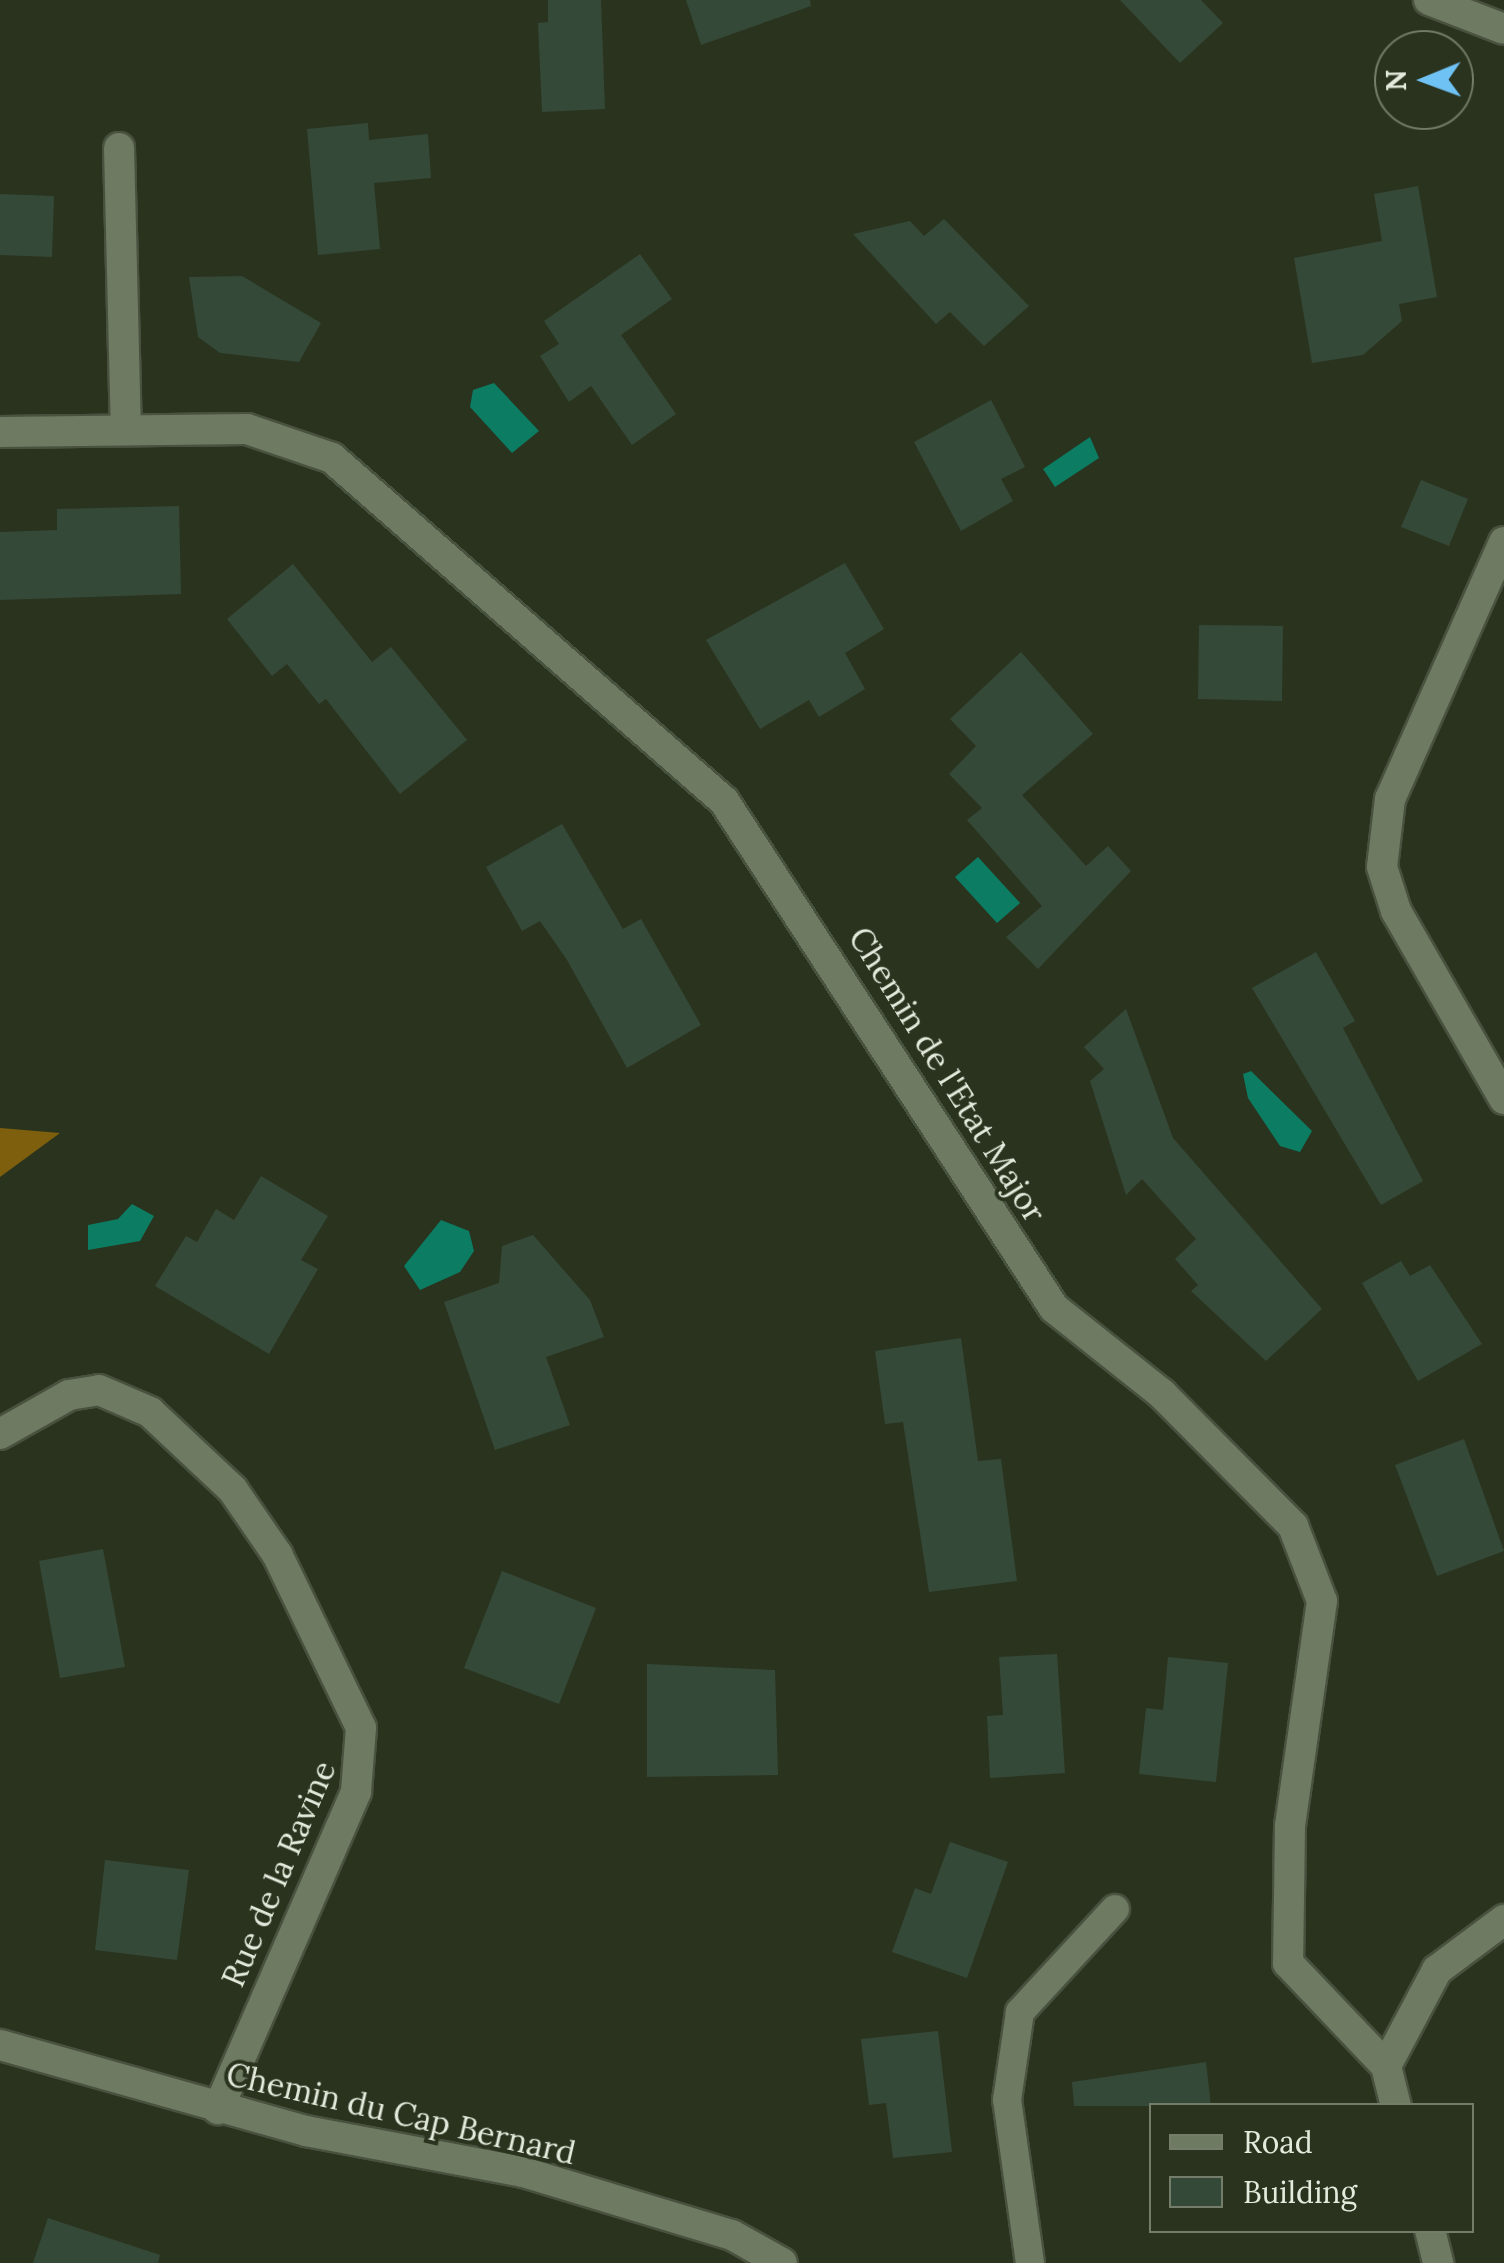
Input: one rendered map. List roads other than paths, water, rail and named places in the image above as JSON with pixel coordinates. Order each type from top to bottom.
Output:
[{"type":"street","points":[[1429,0],[1504,29]]},
{"type":"street","points":[[119,148],[126,429]]},
{"type":"street","name":"Chemin de l'Etat Major","points":[[0,432],[247,429],[332,458],[724,801],[1054,1308],[1162,1394],[1293,1526],[1322,1602],[1290,1826],[1288,1964],[1386,2066],[1395,2103]]},
{"type":"street","points":[[1504,542],[1390,799],[1382,866],[1396,911],[1504,1099]]},
{"type":"street","name":"Rue de la Ravine","points":[[0,1434],[69,1396],[99,1390],[150,1412],[233,1490],[278,1554],[361,1728],[356,1792],[218,2109]]},
{"type":"street","points":[[1386,2066],[1437,1970],[1504,1920]]},
{"type":"street","name":"Chemin du Cap Bernard","points":[[0,2045],[218,2109],[523,2172],[732,2235],[782,2263]]},
{"type":"street","points":[[1431,2233],[1438,2263]]},
{"type":"lane","points":[[1030,2263],[1007,2100],[1017,2026],[1036,1985],[1116,1909]]},
{"type":"water","points":[[494,383],[539,431],[512,453],[470,407],[473,390]]},
{"type":"water","points":[[1090,437],[1099,458],[1055,487],[1043,469]]},
{"type":"water","points":[[978,857],[1020,903],[997,923],[955,877]]},
{"type":"water","points":[[1251,1071],[1312,1131],[1300,1152],[1280,1146],[1248,1098],[1243,1074]]},
{"type":"water","points":[[132,1204],[154,1216],[140,1241],[88,1250],[88,1225],[118,1219]]},
{"type":"water","points":[[441,1220],[469,1231],[474,1251],[460,1272],[420,1290],[404,1266]]}]
